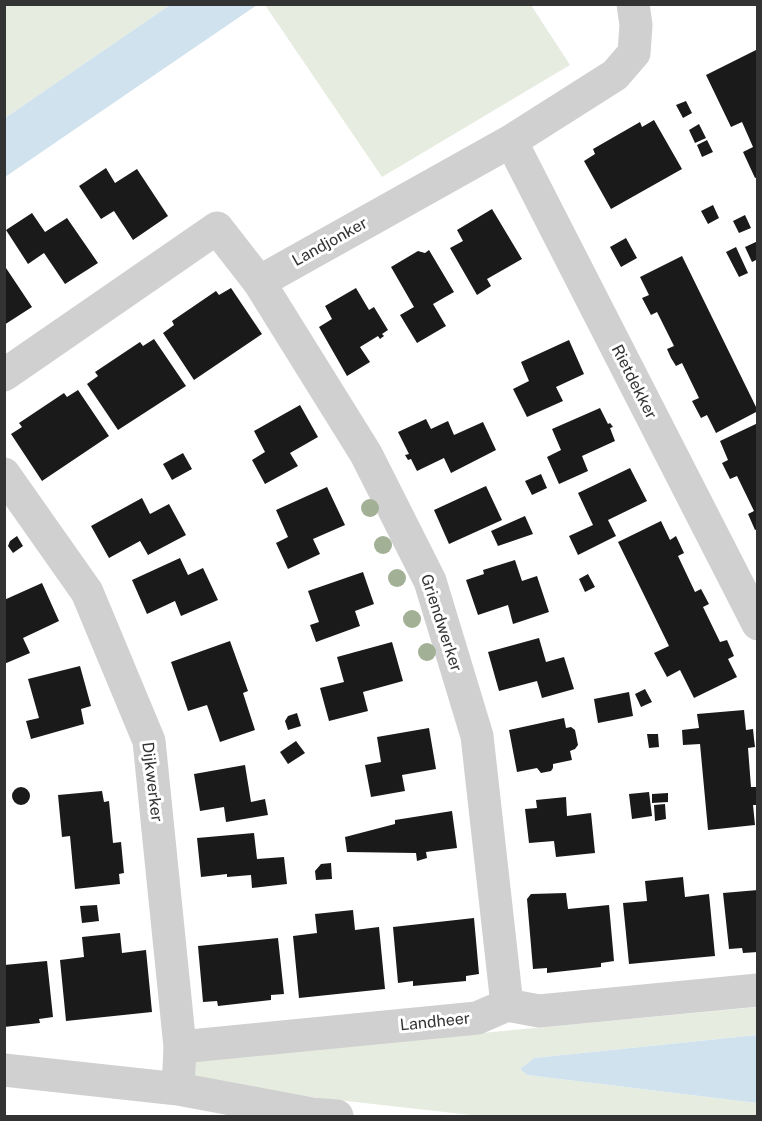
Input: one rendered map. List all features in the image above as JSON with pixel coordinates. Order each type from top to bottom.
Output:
[{"type":"street","name":"Landjonker","points":[[259,282],[511,141],[615,75],[634,53],[636,25],[633,4]]},
{"type":"street","name":"Rietdekker","points":[[511,141],[758,624]]},
{"type":"street","points":[[4,375],[217,228],[259,282]]},
{"type":"street","name":"Griendwerker","points":[[259,282],[366,454],[430,581],[477,736],[507,1005]]},
{"type":"street","name":"Dijkwerker","points":[[4,474],[87,592],[149,741],[180,1047],[178,1089]]},
{"type":"street","points":[[507,1005],[539,1011],[758,990]]},
{"type":"street","name":"Landheer","points":[[180,1047],[477,1017],[507,1005]]},
{"type":"street","points":[[4,1070],[178,1089],[320,1116]]},
{"type":"shaded area","points":[[5,5],[170,5],[5,118]]},
{"type":"shaded area","points":[[265,5],[531,5],[570,65],[382,177]]},
{"type":"shaded area","points":[[757,1007],[757,1035],[534,1058],[520,1069],[527,1075],[757,1103],[757,1116],[480,1116],[302,1096],[192,1076],[196,1060]]},
{"type":"water","points":[[170,5],[257,5],[5,177],[5,118]]},
{"type":"water","points":[[757,1035],[757,1103],[527,1075],[520,1069],[534,1058]]},
{"type":"building","points":[[758,49],[758,177],[755,178],[743,152],[753,147],[742,122],[731,127],[706,75]]},
{"type":"building","points":[[686,101],[692,113],[683,118],[676,105]]},
{"type":"building","points":[[654,120],[682,169],[611,209],[584,161],[595,154],[593,149],[640,122],[642,127]]},
{"type":"building","points":[[699,124],[706,138],[695,143],[689,130]]},
{"type":"building","points":[[707,140],[713,152],[702,157],[697,145]]},
{"type":"building","points":[[106,168],[115,183],[137,169],[168,216],[133,240],[114,211],[101,219],[79,186]]},
{"type":"building","points":[[713,205],[719,218],[708,224],[701,211]]},
{"type":"building","points":[[492,209],[522,259],[487,279],[491,286],[477,295],[450,248],[463,241],[457,230]]},
{"type":"building","points":[[32,213],[45,232],[67,218],[98,263],[65,284],[44,253],[28,264],[6,230]]},
{"type":"building","points":[[745,215],[751,228],[739,233],[733,221]]},
{"type":"building","points":[[626,238],[637,258],[621,267],[610,247]]},
{"type":"building","points":[[758,241],[758,259],[752,262],[745,247]]},
{"type":"building","points":[[736,247],[748,273],[739,277],[726,252]]},
{"type":"building","points":[[429,250],[454,292],[433,304],[446,326],[417,343],[400,315],[414,307],[391,267],[418,251],[425,253]]},
{"type":"building","points":[[682,256],[758,411],[716,433],[707,415],[701,418],[692,401],[699,398],[682,363],[676,366],[671,358],[667,349],[674,346],[657,312],[651,315],[642,298],[649,295],[640,277]]},
{"type":"building","points":[[4,265],[32,307],[4,325]]},
{"type":"building","points":[[231,288],[262,334],[194,380],[163,333],[174,325],[172,321],[216,291],[219,295]]},
{"type":"building","points":[[356,288],[369,310],[374,307],[388,330],[382,334],[384,336],[380,339],[378,336],[360,347],[370,362],[347,376],[319,327],[332,319],[325,306]]},
{"type":"building","points":[[154,339],[186,386],[118,430],[87,384],[98,376],[95,372],[140,342],[143,346]]},
{"type":"building","points":[[569,340],[584,374],[556,387],[563,401],[527,417],[513,389],[529,381],[521,362]]},
{"type":"building","points":[[78,390],[109,436],[42,481],[11,434],[22,427],[19,423],[64,393],[67,397]]},
{"type":"building","points":[[300,405],[318,437],[290,453],[298,466],[265,484],[252,460],[265,452],[254,431]]},
{"type":"building","points":[[600,408],[608,424],[610,423],[613,427],[610,428],[615,441],[582,456],[588,471],[559,484],[547,457],[561,450],[552,429]]},
{"type":"building","points":[[426,419],[431,429],[448,421],[454,435],[483,422],[496,450],[451,473],[444,458],[417,471],[411,459],[408,460],[405,455],[409,454],[398,432]]},
{"type":"building","points":[[758,423],[758,529],[755,530],[748,514],[754,511],[737,476],[730,479],[722,463],[728,460],[720,441]]},
{"type":"building","points":[[183,453],[192,469],[172,480],[163,464]]},
{"type":"building","points":[[630,468],[647,501],[608,520],[616,536],[578,555],[569,536],[593,525],[578,493]]},
{"type":"building","points":[[541,474],[547,488],[532,495],[525,481]]},
{"type":"building","points":[[486,486],[502,520],[449,544],[434,510]]},
{"type":"building","points":[[327,487],[345,525],[313,539],[320,554],[288,569],[276,543],[288,537],[276,510]]},
{"type":"building","points":[[142,498],[150,514],[169,504],[186,535],[148,555],[140,541],[109,558],[91,526]]},
{"type":"building","points":[[525,516],[533,534],[498,546],[491,531]]},
{"type":"building","points":[[661,521],[670,540],[676,536],[684,553],[678,556],[695,592],[701,589],[709,604],[703,607],[720,642],[727,640],[734,656],[728,659],[737,677],[694,698],[680,670],[667,677],[654,653],[669,646],[618,542]]},
{"type":"building","points":[[17,536],[23,546],[13,553],[8,546],[10,541]]},
{"type":"building","points":[[180,558],[188,575],[203,568],[218,600],[181,616],[175,601],[147,614],[132,580]]},
{"type":"building","points":[[515,560],[522,581],[537,576],[549,612],[513,624],[508,605],[478,615],[466,580],[484,574],[483,570]]},
{"type":"building","points":[[363,572],[374,604],[355,611],[360,626],[316,642],[310,625],[319,622],[308,591]]},
{"type":"building","points":[[588,574],[595,587],[585,592],[579,579]]},
{"type":"building","points":[[42,583],[59,621],[23,638],[30,653],[4,664],[4,600]]},
{"type":"building","points":[[539,638],[546,662],[564,657],[574,689],[542,698],[537,681],[499,691],[488,652]]},
{"type":"building","points":[[230,641],[248,691],[243,693],[255,730],[220,742],[207,705],[188,711],[171,662]]},
{"type":"building","points":[[392,642],[403,681],[363,692],[368,711],[329,721],[320,688],[344,682],[337,657]]},
{"type":"building","points":[[80,666],[91,706],[81,709],[84,724],[31,739],[26,721],[39,718],[28,679]]},
{"type":"building","points":[[645,689],[652,702],[641,707],[635,694]]},
{"type":"building","points":[[629,692],[633,716],[598,723],[594,699]]},
{"type":"building","points":[[744,710],[746,730],[753,729],[755,747],[748,748],[751,787],[758,787],[758,805],[753,805],[755,825],[708,830],[700,744],[683,745],[682,730],[699,728],[697,714]]},
{"type":"building","points":[[297,713],[301,726],[288,730],[285,721],[288,716]]},
{"type":"building","points":[[564,718],[566,728],[571,727],[575,730],[578,745],[570,751],[572,760],[553,764],[551,771],[541,773],[537,768],[517,772],[509,730]]},
{"type":"building","points":[[429,728],[436,769],[402,775],[405,791],[371,797],[365,765],[381,762],[377,737]]},
{"type":"building","points":[[647,734],[658,734],[659,747],[649,748]]},
{"type":"building","points":[[296,741],[305,753],[288,764],[280,752]]},
{"type":"building","points":[[245,765],[251,802],[265,799],[268,815],[226,822],[224,807],[200,811],[194,774]]},
{"type":"building","points":[[21,787],[27,790],[30,796],[27,802],[21,805],[15,802],[12,796],[15,790]]},
{"type":"building","points":[[102,791],[104,802],[109,801],[113,843],[121,842],[124,873],[119,874],[120,884],[75,889],[70,836],[62,837],[58,795]]},
{"type":"building","points":[[649,792],[652,816],[632,819],[629,794]]},
{"type":"building","points":[[668,793],[668,802],[652,803],[652,794]]},
{"type":"building","points":[[566,797],[567,816],[591,813],[595,853],[556,857],[554,841],[529,843],[525,809],[537,808],[536,800]]},
{"type":"building","points":[[665,804],[666,819],[655,821],[654,805]]},
{"type":"building","points":[[452,811],[457,848],[426,852],[427,858],[417,861],[416,853],[347,852],[345,837],[395,824],[395,820]]},
{"type":"building","points":[[254,833],[257,859],[284,857],[287,884],[252,888],[251,875],[227,877],[227,874],[201,877],[197,838]]},
{"type":"building","points":[[331,863],[332,879],[316,880],[315,871],[321,864]]},
{"type":"building","points":[[683,877],[685,897],[709,894],[715,956],[629,964],[623,903],[647,901],[645,881]]},
{"type":"building","points":[[758,890],[758,952],[743,953],[742,948],[729,949],[723,893]]},
{"type":"building","points":[[566,893],[568,909],[609,905],[614,961],[601,963],[601,967],[547,973],[547,968],[533,969],[527,899],[531,894]]},
{"type":"building","points":[[97,905],[99,921],[82,923],[80,906]]},
{"type":"building","points":[[353,910],[355,930],[379,927],[385,989],[299,998],[293,936],[317,933],[315,914]]},
{"type":"building","points":[[474,918],[479,974],[466,976],[466,981],[413,986],[413,981],[398,983],[393,927]]},
{"type":"building","points":[[120,933],[122,953],[146,950],[152,1012],[66,1021],[60,960],[84,957],[82,937]]},
{"type":"building","points":[[278,938],[284,994],[271,995],[271,1000],[218,1006],[217,1001],[203,1002],[198,946]]},
{"type":"building","points":[[47,961],[53,1017],[39,1019],[40,1023],[4,1027],[4,965]]}]
